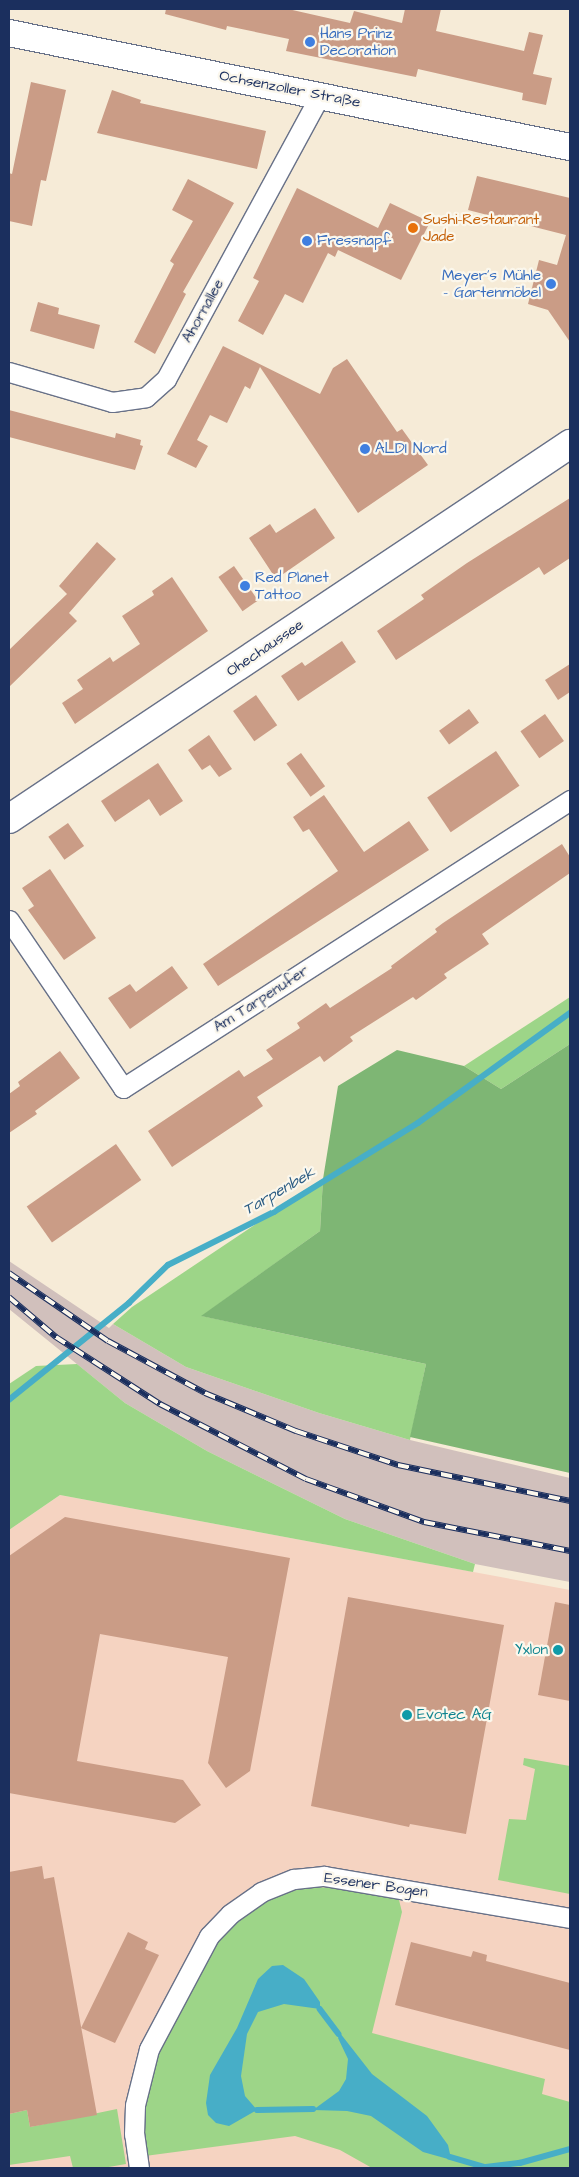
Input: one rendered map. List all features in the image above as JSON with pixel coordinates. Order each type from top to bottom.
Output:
[{"type":"main road","name":"Ochsenzoller Straße","points":[[9,34],[320,95],[570,147]]},
{"type":"main road","name":"Ohechaussee","points":[[9,819],[570,444]]},
{"type":"street","name":"Ahornallee","points":[[9,372],[112,402],[146,397],[166,379],[320,95]]},
{"type":"street","name":"Am Tarpenufer","points":[[9,920],[123,1088],[570,800]]},
{"type":"street","name":"Essener Bogen","points":[[138,2168],[134,2134],[136,2098],[152,2042],[209,1936],[234,1910],[261,1892],[308,1876],[346,1878],[570,1918]]},
{"type":"shaded area","points":[[9,1261],[109,1328],[113,1324],[186,1367],[319,1413],[410,1440],[570,1478],[570,1582],[475,1564],[345,1519],[207,1451],[125,1403],[9,1309]]},
{"type":"shaded area","points":[[60,1495],[570,1590],[570,2168],[9,2168],[9,1530]]},
{"type":"green space","points":[[570,997],[570,1044],[501,1089],[464,1066]]},
{"type":"green space","points":[[570,1044],[570,1473],[410,1437],[426,1364],[201,1316],[320,1231],[323,1179],[338,1086],[397,1050],[464,1066],[501,1089]]},
{"type":"green space","points":[[323,1179],[320,1231],[202,1316],[426,1364],[410,1440],[319,1413],[186,1367],[113,1324],[132,1307]]},
{"type":"green space","points":[[77,1364],[125,1403],[207,1451],[345,1519],[475,1564],[473,1572],[60,1495],[9,1530],[9,1384],[36,1366]]},
{"type":"green space","points":[[524,1758],[570,1766],[570,1894],[498,1880],[509,1819],[526,1820],[535,1769],[523,1765]]},
{"type":"green space","points":[[308,1887],[344,1888],[393,1896],[399,1900],[402,1912],[372,2033],[545,2079],[542,2094],[570,2102],[570,2168],[372,2168],[340,2150],[295,2136],[145,2156],[143,2105],[157,2055],[216,1941],[248,1911],[281,1894]]},
{"type":"green space","points":[[117,2109],[126,2164],[103,2168],[73,2168],[70,2156],[9,2165],[9,2114],[27,2110],[30,2127]]},
{"type":"water","points":[[283,1965],[304,1979],[320,2002],[320,2009],[284,2004],[258,2012],[247,2034],[241,2076],[245,2096],[257,2110],[229,2126],[216,2123],[208,2115],[206,2103],[210,2075],[237,2028],[258,1979],[272,1966]]},
{"type":"water","points":[[340,2033],[372,2074],[427,2116],[448,2145],[450,2154],[448,2159],[423,2152],[371,2116],[347,2111],[313,2110],[339,2091],[346,2079],[348,2059],[338,2038]]},
{"type":"building","points":[[166,9],[288,9],[350,23],[354,11],[402,23],[405,9],[441,9],[436,31],[524,51],[529,32],[543,35],[533,74],[552,78],[546,105],[522,100],[523,93],[418,69],[416,77],[286,51],[289,39],[227,26],[226,30],[165,14]]},
{"type":"building","points":[[31,82],[66,90],[46,181],[41,180],[32,226],[9,221],[9,173],[12,174]]},
{"type":"building","points":[[112,90],[141,100],[140,103],[266,131],[257,169],[97,133]]},
{"type":"building","points":[[477,176],[570,198],[570,342],[548,310],[528,304],[539,260],[557,265],[566,235],[468,210]]},
{"type":"building","points":[[188,179],[234,203],[183,292],[186,294],[155,354],[134,342],[174,264],[170,261],[193,221],[172,210]]},
{"type":"building","points":[[297,188],[378,228],[390,203],[430,222],[401,280],[338,250],[335,257],[328,253],[303,303],[285,294],[263,335],[238,321],[259,281],[253,278]]},
{"type":"building","points":[[38,302],[59,308],[58,314],[100,325],[94,349],[30,331]]},
{"type":"building","name":"ALDI Nord","points":[[223,346],[320,394],[333,368],[347,359],[397,432],[402,429],[428,465],[358,513],[260,367],[250,389],[245,386],[227,423],[210,415],[197,440],[208,446],[196,468],[167,454]]},
{"type":"building","points":[[9,410],[115,438],[116,433],[141,440],[140,445],[143,446],[135,470],[9,437]]},
{"type":"building","points":[[570,498],[570,558],[544,575],[539,567],[396,660],[377,631],[424,599],[421,595],[467,563]]},
{"type":"building","points":[[315,508],[335,538],[276,579],[249,538],[270,524],[276,533]]},
{"type":"building","points":[[97,542],[116,559],[69,613],[77,621],[9,687],[9,650],[67,594],[59,586]]},
{"type":"building","name":"Red Planet Tattoo","points":[[234,566],[258,600],[243,611],[218,577]]},
{"type":"building","points":[[172,577],[208,631],[75,724],[62,703],[83,689],[77,680],[110,657],[113,662],[140,644],[122,616],[154,595],[152,591]]},
{"type":"building","points":[[342,641],[356,662],[298,701],[281,676],[302,662],[305,666]]},
{"type":"building","points":[[570,664],[570,692],[558,700],[545,680]]},
{"type":"building","points":[[256,695],[277,725],[254,741],[233,711]]},
{"type":"building","points":[[469,709],[479,723],[449,745],[439,731]]},
{"type":"building","points":[[545,714],[564,741],[539,758],[520,731]]},
{"type":"building","points":[[209,735],[232,769],[219,777],[210,765],[202,770],[188,750]]},
{"type":"building","points":[[496,751],[519,786],[451,832],[427,797]]},
{"type":"building","points":[[301,753],[325,786],[311,797],[286,764]]},
{"type":"building","points":[[158,763],[183,801],[160,816],[149,799],[115,822],[101,801]]},
{"type":"building","points":[[324,795],[364,852],[409,821],[429,850],[218,986],[203,964],[338,871],[309,829],[303,832],[293,817]]},
{"type":"building","points":[[68,823],[84,846],[64,860],[48,837]]},
{"type":"building","points":[[562,844],[570,857],[570,873],[482,934],[489,944],[444,974],[447,978],[416,1000],[413,997],[350,1037],[353,1041],[324,1062],[320,1056],[257,1097],[263,1106],[172,1167],[148,1131],[239,1070],[244,1077],[273,1059],[266,1050],[300,1028],[297,1023],[326,1003],[330,1008],[392,968],[391,966],[437,932],[435,929],[443,923]]},
{"type":"building","points":[[50,869],[96,938],[64,960],[28,910],[34,906],[22,888]]},
{"type":"building","points":[[172,966],[188,988],[130,1029],[108,998],[130,984],[136,992]]},
{"type":"building","points":[[60,1051],[80,1078],[35,1111],[37,1114],[9,1133],[9,1094],[20,1086],[18,1082]]},
{"type":"building","points":[[116,1144],[141,1180],[52,1243],[27,1207]]},
{"type":"building","points":[[65,1517],[290,1558],[250,1771],[226,1788],[208,1763],[228,1657],[100,1634],[77,1761],[183,1780],[201,1805],[175,1823],[9,1793],[9,1556]]},
{"type":"building","name":"Evotec AG","points":[[348,1597],[504,1625],[466,1834],[410,1824],[409,1827],[311,1806]]},
{"type":"building","name":"Yxlon","points":[[555,1602],[570,1605],[570,1701],[538,1695]]},
{"type":"building","points":[[42,1866],[44,1879],[54,1877],[97,2115],[30,2127],[27,2110],[9,2114],[9,1872]]},
{"type":"building","points":[[128,1932],[148,1942],[145,1949],[159,1955],[115,2043],[81,2028]]},
{"type":"building","points":[[411,1942],[471,1957],[473,1951],[487,1955],[486,1961],[570,1983],[570,2050],[395,2005]]},
{"type":"waterway","name":"Tarpenbek","points":[[9,1400],[129,1303],[168,1265],[274,1212],[418,1123],[570,1013]]},
{"type":"waterway","points":[[320,2009],[339,2034]]},
{"type":"waterway","points":[[257,2110],[313,2109]]},
{"type":"waterway","points":[[450,2157],[486,2167],[520,2163],[570,2149]]},
{"type":"railway","points":[[9,1273],[108,1341],[205,1393],[296,1431],[398,1465],[570,1501]]},
{"type":"railway","points":[[9,1297],[56,1337],[160,1404],[306,1479],[424,1522],[570,1551]]},
{"type":"place","name":"Hans Prinz Decoration","points":[[310,42]]},
{"type":"place","name":"Sushi-Restaurant Jade","points":[[413,228]]},
{"type":"place","name":"Fressnapf","points":[[307,241]]},
{"type":"place","name":"Meyer's Mühle - Gartenmöbel","points":[[551,284]]},
{"type":"place","name":"ALDI Nord","points":[[365,449]]},
{"type":"place","name":"Red Planet Tattoo","points":[[245,586]]},
{"type":"place","name":"Yxlon","points":[[558,1650]]},
{"type":"place","name":"Evotec AG","points":[[407,1715]]}]
